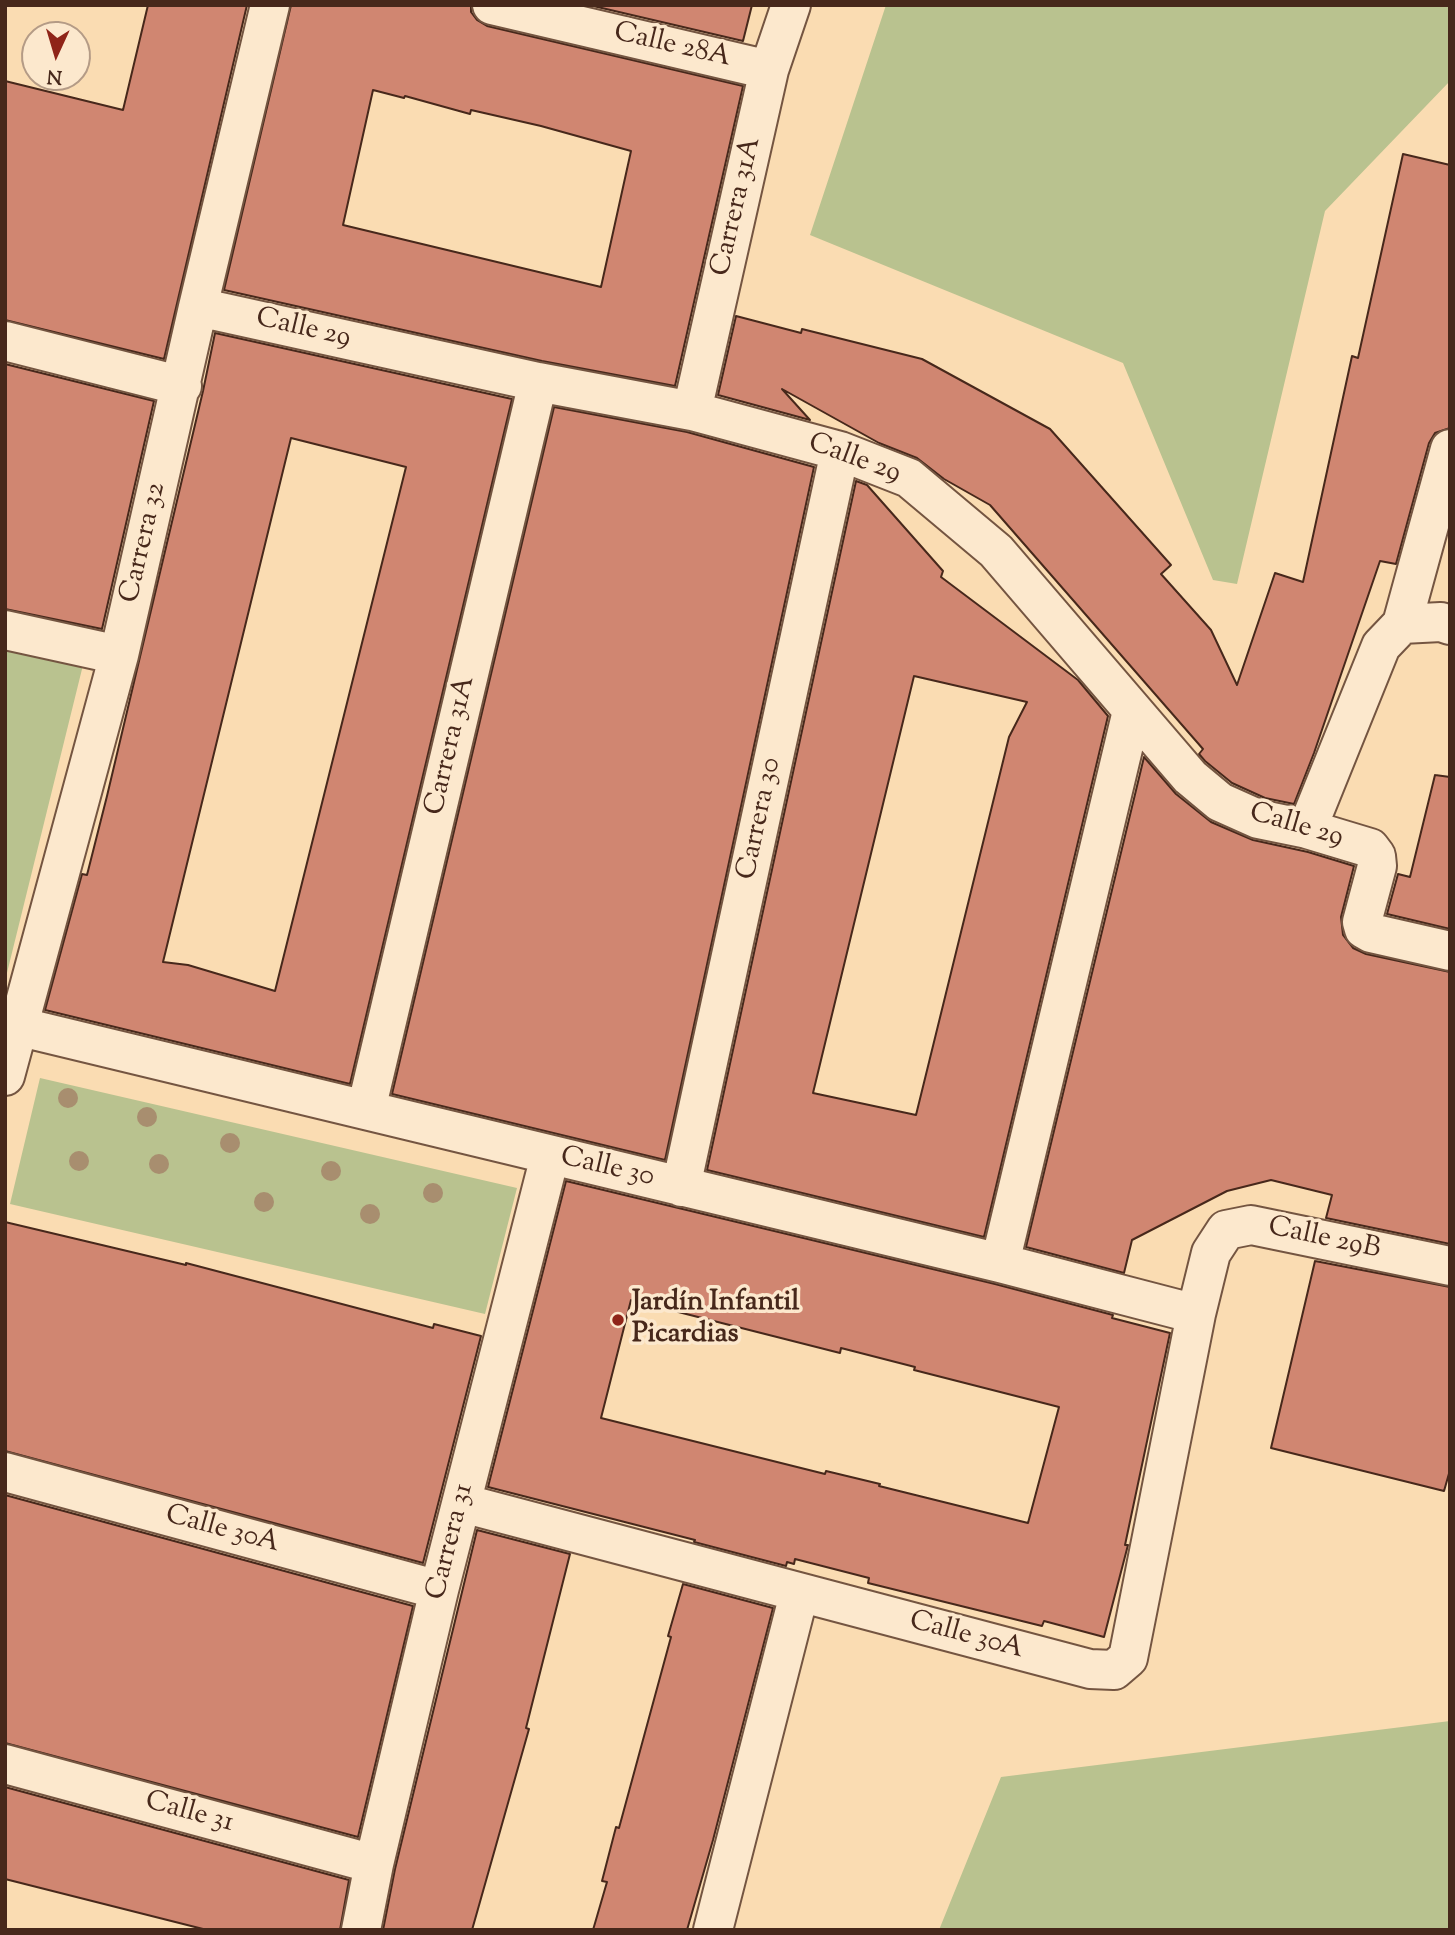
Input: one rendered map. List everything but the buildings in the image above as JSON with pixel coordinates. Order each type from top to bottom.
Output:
[{"type":"street","name":"Carrera 32","points":[[5,1076],[119,654],[270,5]]},
{"type":"street","name":"Calle 28A","points":[[492,5],[769,70]]},
{"type":"street","name":"Carrera 31A","points":[[692,411],[769,70],[791,5]]},
{"type":"street","name":"Calle 29","points":[[198,306],[538,382],[692,411],[840,451],[909,478],[996,551],[1190,777],[1220,802],[1258,819],[1307,829],[1370,848],[1376,856],[1377,866],[1362,922],[1364,929],[1371,933],[1450,951]]},
{"type":"street","points":[[5,341],[181,386]]},
{"type":"street","name":"Carrera 31A","points":[[366,1110],[538,382]]},
{"type":"street","points":[[1307,829],[1381,646],[1402,624],[1450,449]]},
{"type":"street","name":"Carrera 30","points":[[681,1186],[840,451]]},
{"type":"street","points":[[1402,624],[1441,622],[1450,625]]},
{"type":"street","points":[[5,630],[119,654]]},
{"type":"street","points":[[1000,1263],[1132,711]]},
{"type":"street","name":"Calle 30","points":[[17,1026],[1000,1263],[1196,1314]]},
{"type":"street","name":"Carrera 31","points":[[361,1930],[439,1590],[550,1156]]},
{"type":"street","name":"Calle 29B","points":[[1196,1314],[1211,1253],[1226,1230],[1251,1225],[1450,1266]]},
{"type":"street","name":"Calle 30A","points":[[462,1503],[1090,1669],[1114,1670],[1128,1658],[1196,1314]]},
{"type":"street","name":"Calle 30A","points":[[5,1472],[439,1590]]},
{"type":"street","points":[[713,1930],[799,1594]]},
{"type":"street","name":"Calle 31","points":[[5,1764],[374,1864]]},
{"type":"green space","points":[[886,5],[1450,5],[1450,81],[1325,211],[1237,584],[1213,580],[1123,363],[810,235]]},
{"type":"green space","points":[[5,644],[84,661],[5,981]]},
{"type":"green space","points":[[40,1078],[517,1188],[485,1314],[10,1204]]},
{"type":"green space","points":[[1450,1721],[1450,1930],[939,1930],[1001,1777]]},
{"type":"place","name":"Jardín Infantil Picardias","points":[[618,1320]]}]
